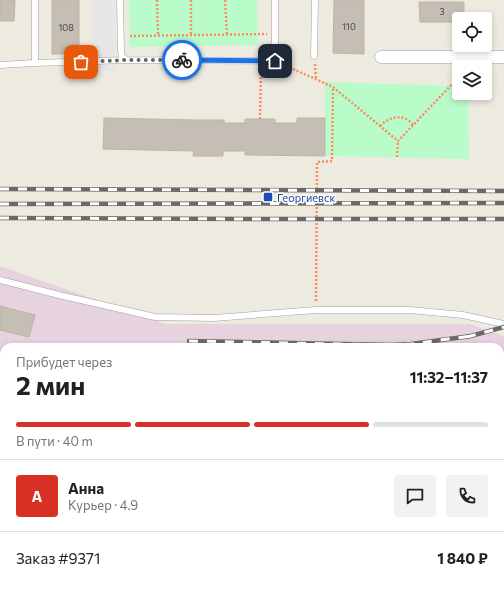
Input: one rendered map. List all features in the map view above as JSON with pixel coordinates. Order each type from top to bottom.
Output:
[{"type":"street","points":[[381,57],[504,57]]},
{"type":"lane","points":[[35,0],[35,63]]},
{"type":"lane","points":[[120,0],[120,36],[122,57],[127,60]]},
{"type":"lane","points":[[0,65],[127,60],[275,61],[275,0]]},
{"type":"lane","points":[[314,56],[315,0]]},
{"type":"lane","points":[[0,280],[155,317],[214,318],[316,310],[410,310],[462,315],[504,324]]},
{"type":"path","points":[[157,0],[158,35]]},
{"type":"path","points":[[191,0],[191,35]]},
{"type":"path","points":[[226,0],[226,35]]},
{"type":"path","points":[[120,36],[275,34]]},
{"type":"path","points":[[314,56],[316,79]]},
{"type":"path","points":[[260,119],[261,60]]},
{"type":"path","points":[[275,61],[334,87],[398,141]]},
{"type":"path","points":[[397,157],[398,141],[452,84]]},
{"type":"path","points":[[316,310],[317,162],[332,161],[334,87]]},
{"type":"path","points":[[380,126],[390,119],[401,118],[409,121],[413,125]]},
{"type":"shaded area","points":[[91,0],[115,0],[116,71],[92,71]]},
{"type":"shaded area","points":[[0,266],[165,324],[470,324],[504,336],[504,343],[0,343]]},
{"type":"green space","points":[[129,0],[257,0],[258,45],[130,47]]},
{"type":"green space","points":[[325,82],[452,86],[452,100],[468,100],[469,159],[325,156]]},
{"type":"building","points":[[0,0],[15,0],[14,21],[0,21]]},
{"type":"building","points":[[52,0],[79,0],[79,54],[52,54]]},
{"type":"building","points":[[334,0],[364,0],[364,54],[333,53]]},
{"type":"building","points":[[419,2],[464,2],[464,12],[452,12],[452,22],[420,22]]},
{"type":"building","points":[[104,118],[224,120],[224,123],[245,123],[245,119],[275,119],[275,123],[297,123],[297,118],[325,118],[325,156],[245,155],[245,151],[223,151],[223,156],[193,156],[194,151],[103,149]]},
{"type":"building","points":[[0,306],[35,315],[29,337],[0,330]]},
{"type":"railway","points":[[0,189],[504,191]]},
{"type":"railway","points":[[0,204],[504,203]]},
{"type":"railway","points":[[0,218],[504,219]]},
{"type":"railway","points":[[467,337],[504,327]]},
{"type":"railway","points":[[418,343],[471,336]]},
{"type":"railway","points":[[189,341],[290,343]]},
{"type":"way so far","points":[[81,62],[182,60]]},
{"type":"place","name":"Георгиевск","points":[[268,197]]},
{"type":"route","points":[[182,60],[275,61]]}]
